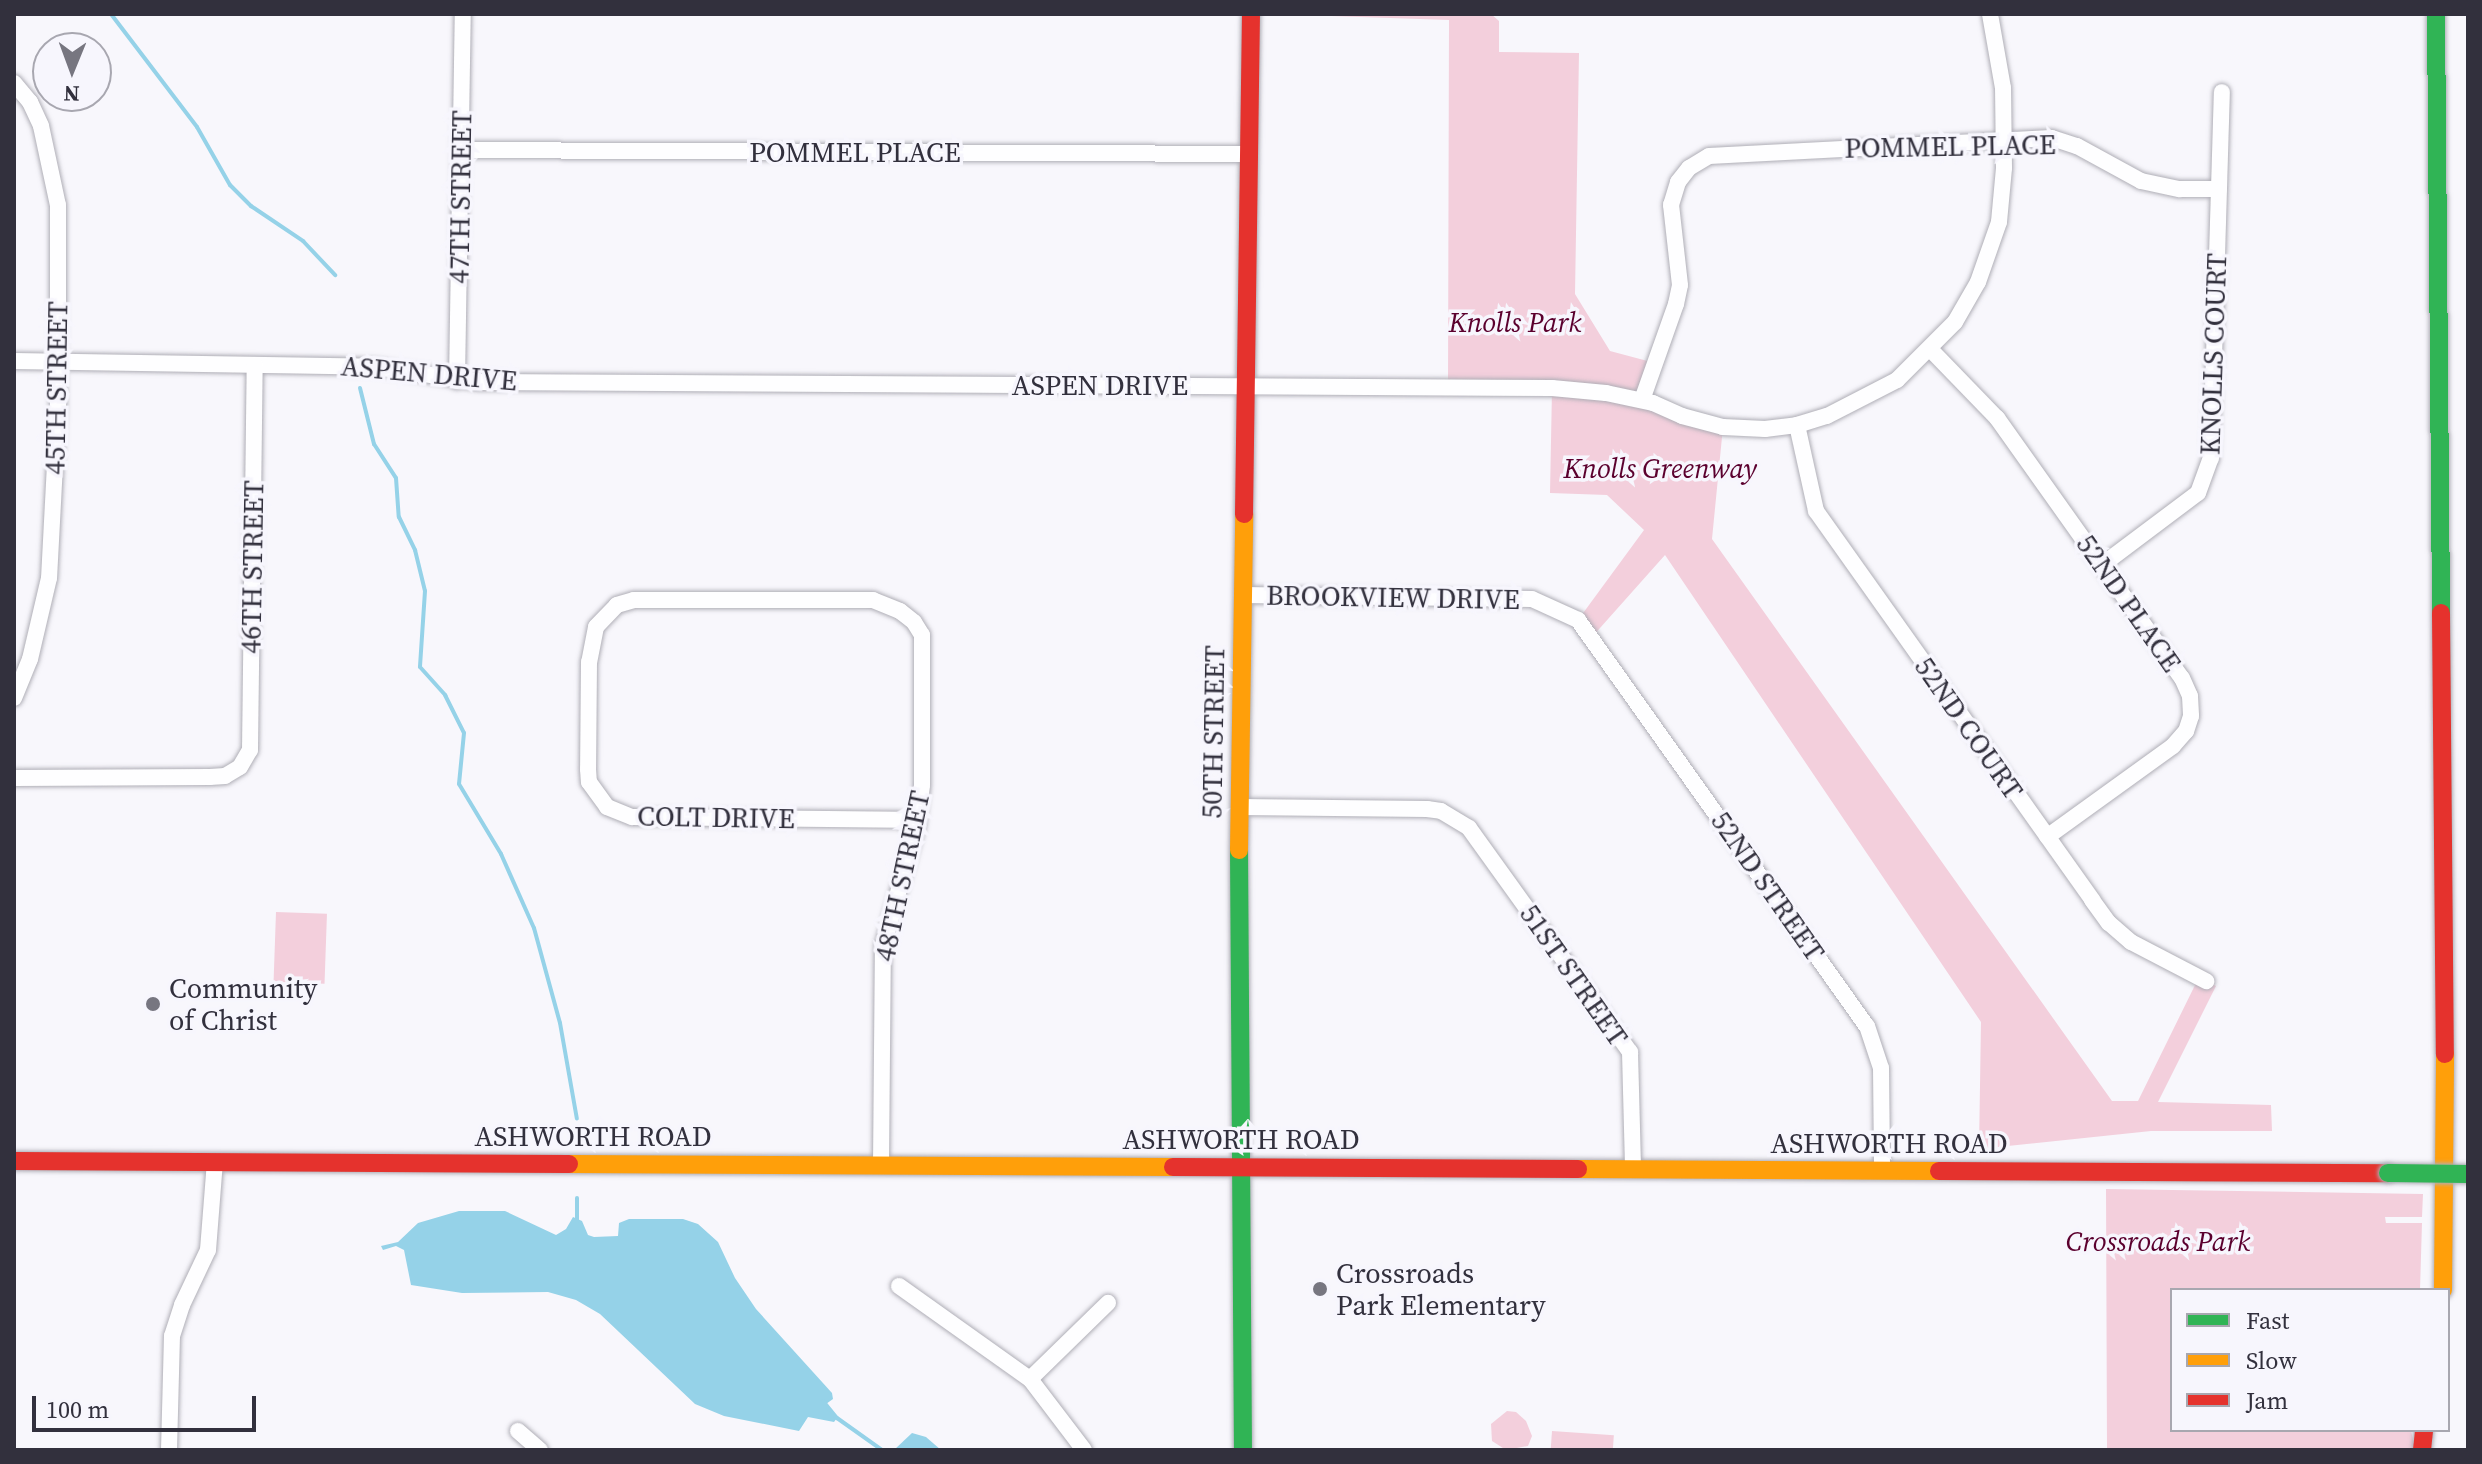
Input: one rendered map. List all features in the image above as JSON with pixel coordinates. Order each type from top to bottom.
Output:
[{"type":"main road","name":"50TH STREET","points":[[1243,1450],[1240,807],[1251,14]]},
{"type":"main road","points":[[2436,14],[2445,1229],[2441,1288]]},
{"type":"main road","name":"ASHWORTH ROAD","points":[[14,1161],[2468,1174]]},
{"type":"street","name":"47TH STREET","points":[[457,381],[463,14]]},
{"type":"street","name":"ASPEN DRIVE","points":[[14,361],[376,367],[457,381],[1552,388],[1642,400],[1723,427],[1765,429],[1797,425],[1827,416],[1874,395],[1931,350],[1967,306],[1992,249],[2003,195],[2003,88],[1990,14]]},
{"type":"street","name":"45TH STREET","points":[[14,83],[30,102],[41,126],[55,178],[58,361],[49,578],[30,659],[14,698]]},
{"type":"street","name":"KNOLLS COURT","points":[[2102,565],[2187,504],[2205,482],[2211,458],[2222,92]]},
{"type":"street","name":"POMMEL PLACE","points":[[1642,400],[1680,285],[1671,205],[1680,180],[1689,168],[1709,156],[2052,138],[2077,146],[2141,181],[2180,189],[2219,189]]},
{"type":"street","name":"POMMEL PLACE","points":[[461,150],[1248,154]]},
{"type":"street","name":"52ND PLACE","points":[[1931,350],[1997,418],[2182,678],[2190,696],[2191,716],[2186,731],[2173,746],[2047,837]]},
{"type":"street","name":"46TH STREET","points":[[14,778],[225,776],[240,767],[250,750],[255,365]]},
{"type":"street","name":"52ND COURT","points":[[1797,425],[1816,511],[2109,923],[2131,942],[2206,981]]},
{"type":"street","name":"BROOKVIEW DRIVE","points":[[1243,595],[1532,599],[1569,613],[1584,626]]},
{"type":"street","name":"48TH STREET","points":[[596,627],[617,605],[634,600],[873,600],[900,611],[914,622],[922,635],[922,785],[917,826],[883,946],[881,1165]]},
{"type":"street","name":"52ND STREET","points":[[1584,626],[1867,1026],[1881,1068],[1882,1171]]},
{"type":"street","name":"COLT DRIVE","points":[[596,627],[589,662],[588,769],[589,782],[607,807],[632,817],[900,820],[917,826]]},
{"type":"street","name":"51ST STREET","points":[[1240,807],[1427,809],[1459,820],[1478,840],[1630,1052],[1633,1170]]},
{"type":"street","points":[[169,1450],[172,1336],[182,1305],[208,1250],[215,1162]]},
{"type":"street","points":[[899,1286],[1030,1379],[1084,1450]]},
{"type":"street","points":[[1030,1379],[1108,1303]]},
{"type":"street","points":[[518,1431],[540,1450]]},
{"type":"green space","name":"Knolls Greenway","points":[[1272,14],[1491,14],[1499,21],[1499,52],[1579,53],[1575,294],[1610,351],[1655,363],[1643,400],[1723,427],[1712,539],[2112,1101],[2138,1101],[2199,977],[2216,986],[2158,1102],[2271,1105],[2272,1131],[2151,1131],[1979,1149],[1981,1022],[1665,555],[1592,637],[1578,620],[1644,530],[1607,495],[1550,493],[1552,389],[1448,388],[1449,20]]},
{"type":"green space","points":[[276,912],[327,914],[325,984],[274,982]]},
{"type":"green space","name":"Crossroads Park","points":[[2106,1189],[2423,1194],[2422,1217],[2385,1217],[2386,1223],[2422,1223],[2420,1288],[2170,1288],[2170,1432],[2411,1432],[2415,1450],[2107,1450]]},
{"type":"green space","points":[[1507,1411],[1516,1412],[1526,1421],[1532,1436],[1528,1446],[1506,1450],[1492,1441],[1491,1424]]},
{"type":"green space","points":[[1552,1431],[1614,1435],[1613,1450],[1551,1448]]},
{"type":"water","points":[[459,1211],[505,1211],[556,1235],[566,1229],[573,1217],[582,1221],[588,1235],[594,1237],[618,1236],[619,1223],[629,1219],[683,1219],[698,1224],[718,1242],[735,1278],[756,1309],[832,1393],[833,1399],[826,1404],[837,1418],[834,1422],[808,1417],[799,1431],[724,1416],[695,1404],[600,1314],[576,1300],[548,1292],[462,1293],[411,1285],[404,1250],[396,1246],[383,1250],[381,1246],[398,1242],[418,1223]]},
{"type":"water","points":[[912,1433],[926,1437],[941,1450],[894,1450]]},
{"type":"waterway","points":[[111,14],[197,127],[230,185],[251,206],[303,241],[335,275]]},
{"type":"waterway","points":[[360,388],[374,444],[396,478],[399,517],[415,550],[425,591],[420,667],[445,695],[464,733],[459,784],[501,854],[534,928],[560,1023],[577,1119]]},
{"type":"waterway","points":[[577,1198],[577,1221]]},
{"type":"waterway","points":[[823,1401],[837,1418],[882,1450]]},
{"type":"traffic: fast","points":[[2436,14],[2441,613]]},
{"type":"traffic: fast","points":[[1239,850],[1243,1450]]},
{"type":"traffic: fast","points":[[2388,1173],[2468,1174]]},
{"type":"traffic: slow","points":[[1239,850],[1244,514]]},
{"type":"traffic: slow","points":[[2443,1288],[2445,1054]]},
{"type":"traffic: slow","points":[[569,1164],[1173,1167]]},
{"type":"traffic: slow","points":[[1578,1169],[1939,1171]]},
{"type":"traffic: jam","points":[[1244,514],[1251,14]]},
{"type":"traffic: jam","points":[[2441,613],[2445,1054]]},
{"type":"traffic: jam","points":[[14,1161],[569,1164]]},
{"type":"traffic: jam","points":[[1173,1167],[1578,1169]]},
{"type":"traffic: jam","points":[[1939,1171],[2388,1173]]},
{"type":"traffic: jam","points":[[2422,1450],[2424,1432]]},
{"type":"place","name":"Community of Christ","points":[[153,1004]]},
{"type":"place","name":"Crossroads Park Elementary","points":[[1320,1289]]},
{"type":"park label","name":"Knolls Park","points":[[1515,322]]}]
